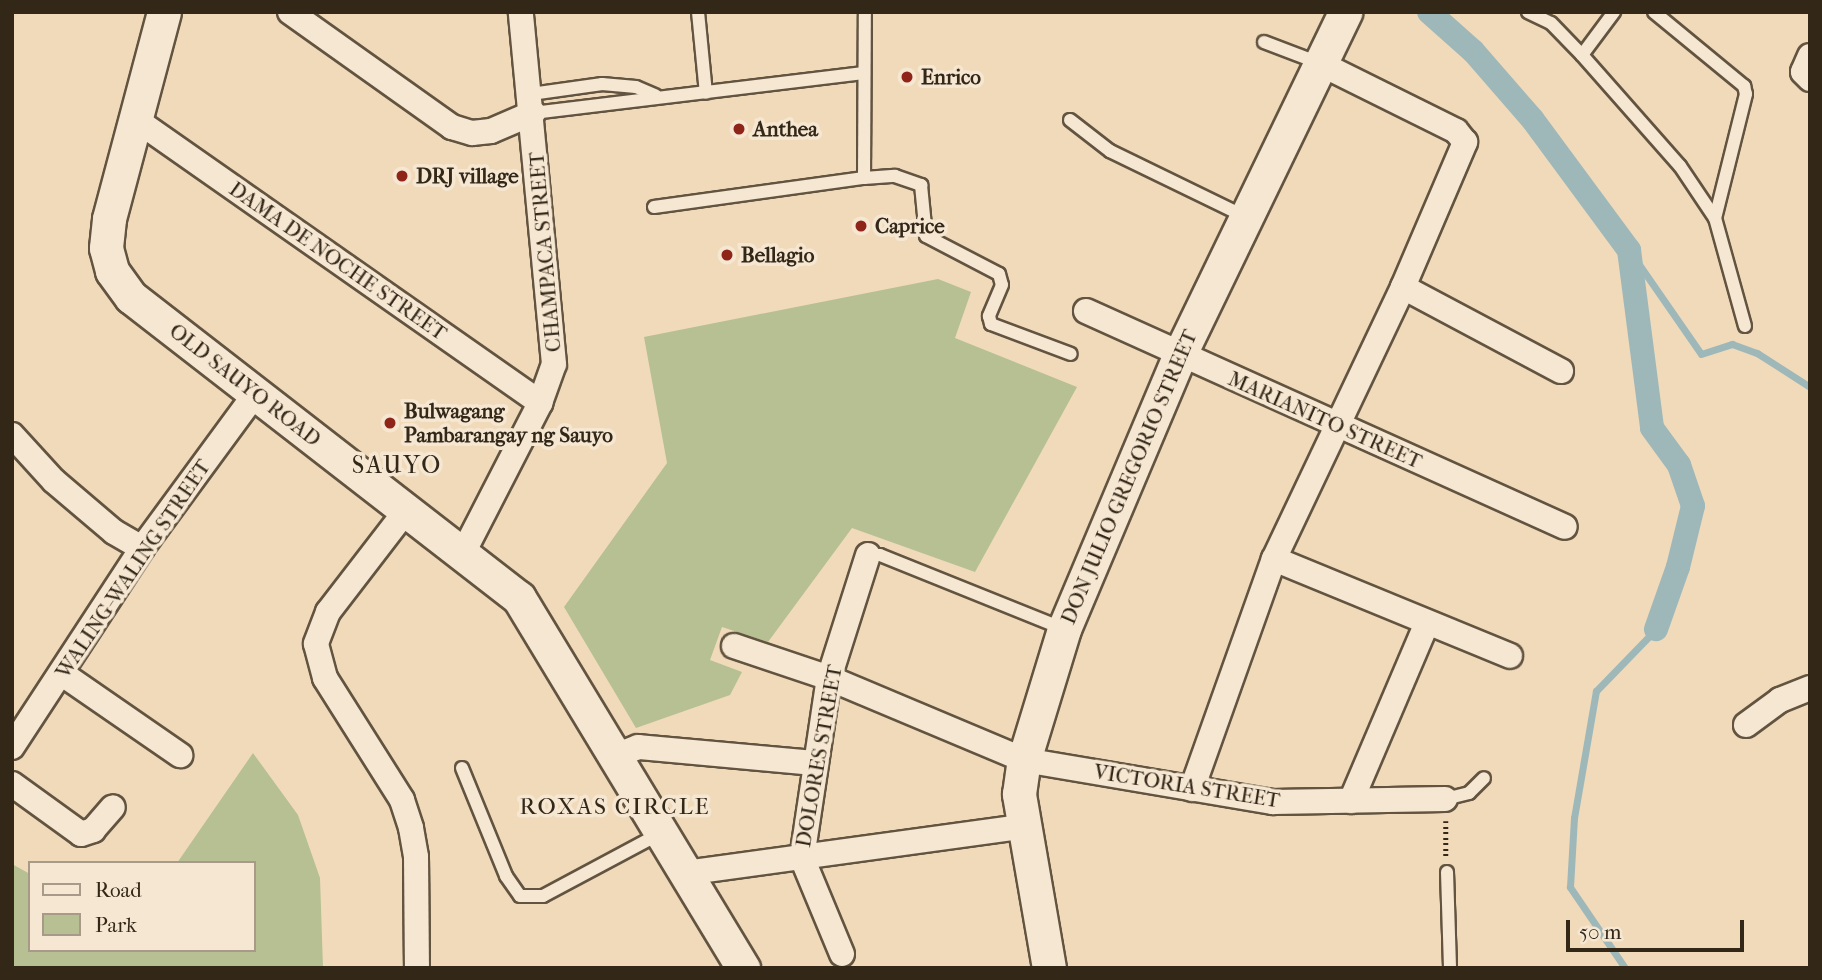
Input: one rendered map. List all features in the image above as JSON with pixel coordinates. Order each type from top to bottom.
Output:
[{"type":"main road","name":"OLD SAUYO ROAD","points":[[164,12],[108,219],[106,248],[112,271],[131,297],[519,598],[744,968]]},
{"type":"main road","name":"DON JULIO GREGORIO STREET","points":[[1049,968],[1022,827],[1019,794],[1024,760],[1064,629],[1180,354],[1345,12]]},
{"type":"street","points":[[290,12],[452,127],[472,133],[491,131],[532,103]]},
{"type":"street","name":"CHAMPACA STREET","points":[[463,555],[551,382],[554,348],[521,12]]},
{"type":"street","points":[[1810,56],[1803,72],[1810,79]]},
{"type":"street","points":[[1192,789],[1274,559],[1335,425],[1404,287],[1465,142],[1457,131],[1321,64]]},
{"type":"street","name":"DAMA DE NOCHE STREET","points":[[135,119],[540,403]]},
{"type":"street","points":[[1404,287],[1561,372]]},
{"type":"street","name":"MARIANITO STREET","points":[[1086,311],[1565,527]]},
{"type":"street","name":"WALING-WALING STREET","points":[[12,747],[142,548],[256,393]]},
{"type":"street","points":[[12,435],[54,481],[114,532],[142,548]]},
{"type":"street","points":[[405,512],[328,612],[316,644],[326,678],[402,800],[408,818],[416,858],[418,968]]},
{"type":"street","name":"DOLORES STREET","points":[[842,954],[802,859],[813,763],[829,678],[868,555]]},
{"type":"street","points":[[1274,559],[1426,625],[1510,656]]},
{"type":"street","points":[[1351,801],[1426,625]]},
{"type":"street","name":"VICTORIA STREET","points":[[734,646],[829,678],[1024,760],[1273,802],[1445,799]]},
{"type":"street","points":[[61,673],[180,755]]},
{"type":"street","points":[[1746,725],[1780,700],[1810,688]]},
{"type":"street","points":[[615,756],[638,747],[813,763]]},
{"type":"street","points":[[12,784],[81,834],[93,830],[113,807]]},
{"type":"street","points":[[685,873],[1022,827]]},
{"type":"lane","points":[[698,12],[706,93]]},
{"type":"lane","points":[[864,178],[865,12]]},
{"type":"lane","points":[[1528,12],[1551,23],[1680,166],[1715,218],[1745,326]]},
{"type":"lane","points":[[1582,55],[1614,12]]},
{"type":"lane","points":[[1654,12],[1744,86],[1746,94],[1715,218]]},
{"type":"lane","points":[[1264,42],[1321,64]]},
{"type":"lane","points":[[532,103],[706,93],[864,73]]},
{"type":"lane","points":[[532,103],[602,84],[636,87],[655,95]]},
{"type":"lane","points":[[1070,120],[1110,151],[1246,217]]},
{"type":"lane","points":[[654,207],[864,178],[895,176],[921,185],[926,236],[999,274],[1002,285],[989,316],[991,324],[1072,354]]},
{"type":"lane","points":[[868,555],[880,555],[1064,629]]},
{"type":"lane","points":[[462,768],[506,876],[520,896],[544,896],[661,833]]},
{"type":"lane","points":[[1445,799],[1469,793],[1484,778]]},
{"type":"lane","points":[[1447,872],[1450,968]]},
{"type":"path","points":[[1445,799],[1447,872]]},
{"type":"green space","points":[[938,279],[971,292],[955,338],[1077,387],[975,572],[852,528],[768,642],[722,627],[710,660],[742,672],[730,695],[636,728],[564,607],[667,463],[644,337]]},
{"type":"green space","points":[[253,753],[298,815],[320,878],[323,968],[12,968],[12,864],[28,873],[28,952],[256,952],[256,861],[178,861]]},
{"type":"waterway","points":[[1429,12],[1473,51],[1533,120],[1629,250],[1652,428],[1679,465],[1693,506],[1678,567],[1656,629]]},
{"type":"waterway","points":[[1629,250],[1701,354],[1732,344],[1757,353],[1810,387]]},
{"type":"waterway","points":[[1625,968],[1570,887],[1574,818],[1596,691],[1656,629]]},
{"type":"place","name":"Enrico","points":[[907,77]]},
{"type":"place","name":"Anthea","points":[[739,129]]},
{"type":"place","name":"DRJ village","points":[[402,176]]},
{"type":"place","name":"Caprice","points":[[861,226]]},
{"type":"place","name":"Bellagio","points":[[727,255]]},
{"type":"place","name":"Bulwagang Pambarangay ng Sauyo","points":[[390,423]]},
{"type":"district","name":"SAUYO","points":[[397,466]]},
{"type":"district","name":"ROXAS CIRCLE","points":[[615,807]]}]
